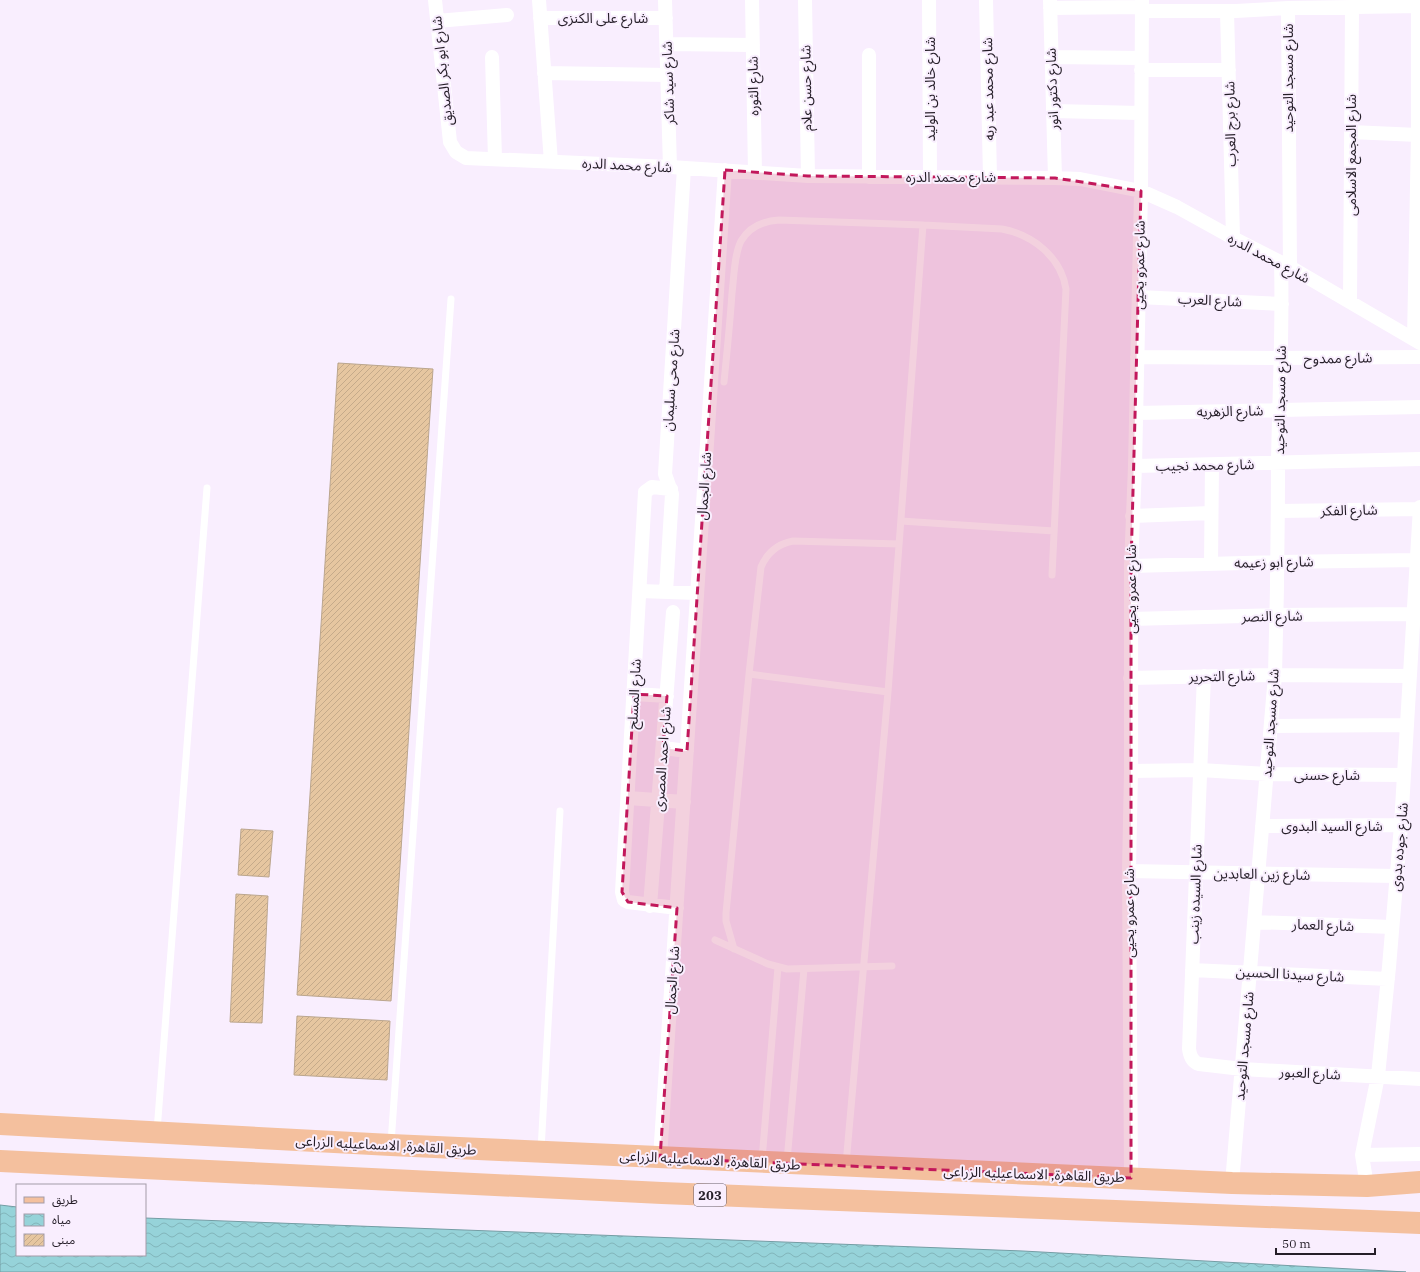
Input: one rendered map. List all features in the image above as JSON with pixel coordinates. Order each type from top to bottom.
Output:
[{"type":"main road","name":"طريق القاهرة, الاسماعيليه الزراعى","points":[[0,1124],[660,1158],[1232,1183],[1367,1186],[1420,1182]]},
{"type":"main road","name":"203","points":[[0,1161],[662,1193],[1420,1223]]},
{"type":"street","name":"شارع ابو بكر الصديق","points":[[435,0],[450,142]]},
{"type":"street","points":[[539,0],[551,162]]},
{"type":"street","name":"شارع سيد شاكر","points":[[665,0],[670,167]]},
{"type":"street","name":"شارع الثوره","points":[[752,0],[755,173]]},
{"type":"street","name":"شارع حسن علام","points":[[805,0],[808,176]]},
{"type":"street","name":"شارع خالد بن الوليد","points":[[929,0],[930,177]]},
{"type":"street","name":"شارع محمد عبد ربه","points":[[986,0],[990,178]]},
{"type":"street","points":[[1050,4],[1233,7],[1419,4],[1417,341]]},
{"type":"street","name":"شارع دكتور انور","points":[[1050,4],[1055,178]]},
{"type":"street","name":"شارع مسجد التوحيد","points":[[1232,1183],[1274,675],[1277,615],[1280,358],[1296,5]]},
{"type":"street","name":"شارع المجمع الاسلامى","points":[[1350,302],[1351,132],[1357,5]]},
{"type":"street","name":"شارع عمرو يحيى","points":[[1131,1178],[1129,870],[1131,771],[1131,566],[1139,297],[1142,6]]},
{"type":"street","name":"شارع برج العرب","points":[[1233,7],[1229,70],[1233,238]]},
{"type":"street","points":[[437,21],[507,15]]},
{"type":"street","name":"شارع على الكنزى","points":[[540,18],[666,18]]},
{"type":"street","points":[[667,44],[753,45]]},
{"type":"street","points":[[869,56],[869,177]]},
{"type":"street","points":[[1051,56],[1229,70]]},
{"type":"street","points":[[492,57],[495,159]]},
{"type":"street","points":[[544,73],[668,75]]},
{"type":"street","points":[[1053,112],[1141,113]]},
{"type":"street","points":[[1351,132],[1418,135]]},
{"type":"street","name":"شارع محمد الدره","points":[[450,142],[456,152],[466,158],[670,167],[808,176],[1080,179],[1141,191],[1177,207],[1285,265],[1417,341]]},
{"type":"street","name":"شارع محى سليمان","points":[[666,592],[672,500],[671,489],[666,480],[665,474],[684,168]]},
{"type":"street","name":"شارع الجمال","points":[[660,1158],[725,170]]},
{"type":"street","name":"شارع العرب","points":[[1139,297],[1282,304]]},
{"type":"street","name":"شارع ممدوح","points":[[1137,357],[1420,357]]},
{"type":"street","name":"شارع الزهريه","points":[[1136,413],[1420,407]]},
{"type":"street","name":"شارع محمد نجيب","points":[[1134,466],[1420,459]]},
{"type":"street","points":[[1211,564],[1212,465]]},
{"type":"street","name":"شارع المسلح","points":[[671,489],[652,488],[645,492],[622,896],[624,900],[628,902],[650,906],[677,908]]},
{"type":"street","name":"شارع الفكر","points":[[1278,511],[1420,508]]},
{"type":"street","name":"شارع جوده بدوى","points":[[1367,1186],[1362,1155],[1378,1076],[1388,979],[1404,775],[1412,718],[1410,676],[1420,508]]},
{"type":"street","points":[[1132,516],[1212,513]]},
{"type":"street","name":"شارع ابو زعيمه","points":[[1131,566],[1417,560]]},
{"type":"street","points":[[640,591],[697,593]]},
{"type":"street","name":"شارع احمد المصرى","points":[[650,906],[673,612]]},
{"type":"street","name":"شارع النصر","points":[[1131,619],[1277,615],[1414,614]]},
{"type":"street","name":"شارع التحرير","points":[[1130,678],[1274,675],[1410,676]]},
{"type":"street","name":"شارع السيده زينب","points":[[1204,676],[1189,1049],[1195,1063],[1242,1069]]},
{"type":"street","points":[[634,694],[667,696]]},
{"type":"street","points":[[1270,726],[1412,718]]},
{"type":"street","points":[[663,748],[687,751]]},
{"type":"street","name":"شارع حسنى","points":[[1131,771],[1200,770],[1267,774],[1404,775]]},
{"type":"street","points":[[628,798],[684,802]]},
{"type":"street","name":"شارع السيد البدوى","points":[[1262,826],[1401,825]]},
{"type":"street","name":"شارع زين العابدين","points":[[1129,870],[1396,876]]},
{"type":"street","name":"شارع العمار","points":[[1254,922],[1392,927]]},
{"type":"street","name":"شارع سيدنا الحسين","points":[[1192,970],[1388,979]]},
{"type":"street","name":"شارع العبور","points":[[1242,1069],[1420,1079]]},
{"type":"street","points":[[1362,1155],[1420,1154]]},
{"type":"lane","points":[[724,382],[734,272],[738,248],[751,229],[764,222],[772,220],[923,225],[1012,231],[1031,239],[1039,245],[1056,263],[1063,275],[1066,289],[1052,575]]},
{"type":"lane","points":[[846,1166],[888,692],[923,225]]},
{"type":"lane","points":[[391,1145],[451,299]]},
{"type":"lane","points":[[157,1133],[206,488]]},
{"type":"lane","points":[[901,521],[1054,531]]},
{"type":"lane","points":[[734,949],[726,921],[726,913],[761,567],[773,550],[785,542],[899,544]]},
{"type":"lane","points":[[749,674],[888,692]]},
{"type":"lane","points":[[541,1152],[560,811]]},
{"type":"lane","points":[[715,940],[768,964],[787,969],[892,966]]},
{"type":"lane","points":[[762,1162],[778,967]]},
{"type":"lane","points":[[787,1163],[804,968]]},
{"type":"highlighted area","points":[[725,170],[808,176],[1055,178],[1141,191],[1131,566],[1131,1178],[660,1158],[677,908],[628,902],[622,892],[634,694],[667,696],[663,748],[687,751]]},
{"type":"water","points":[[0,1205],[16,1207],[16,1256],[146,1256],[146,1218],[1023,1251],[1406,1272],[0,1272]]},
{"type":"building","points":[[338,363],[433,369],[391,1001],[297,995]]},
{"type":"building","points":[[241,829],[273,831],[269,877],[238,875]]},
{"type":"building","points":[[236,894],[268,896],[262,1023],[230,1022]]},
{"type":"building","points":[[297,1016],[390,1021],[387,1080],[294,1075]]}]
